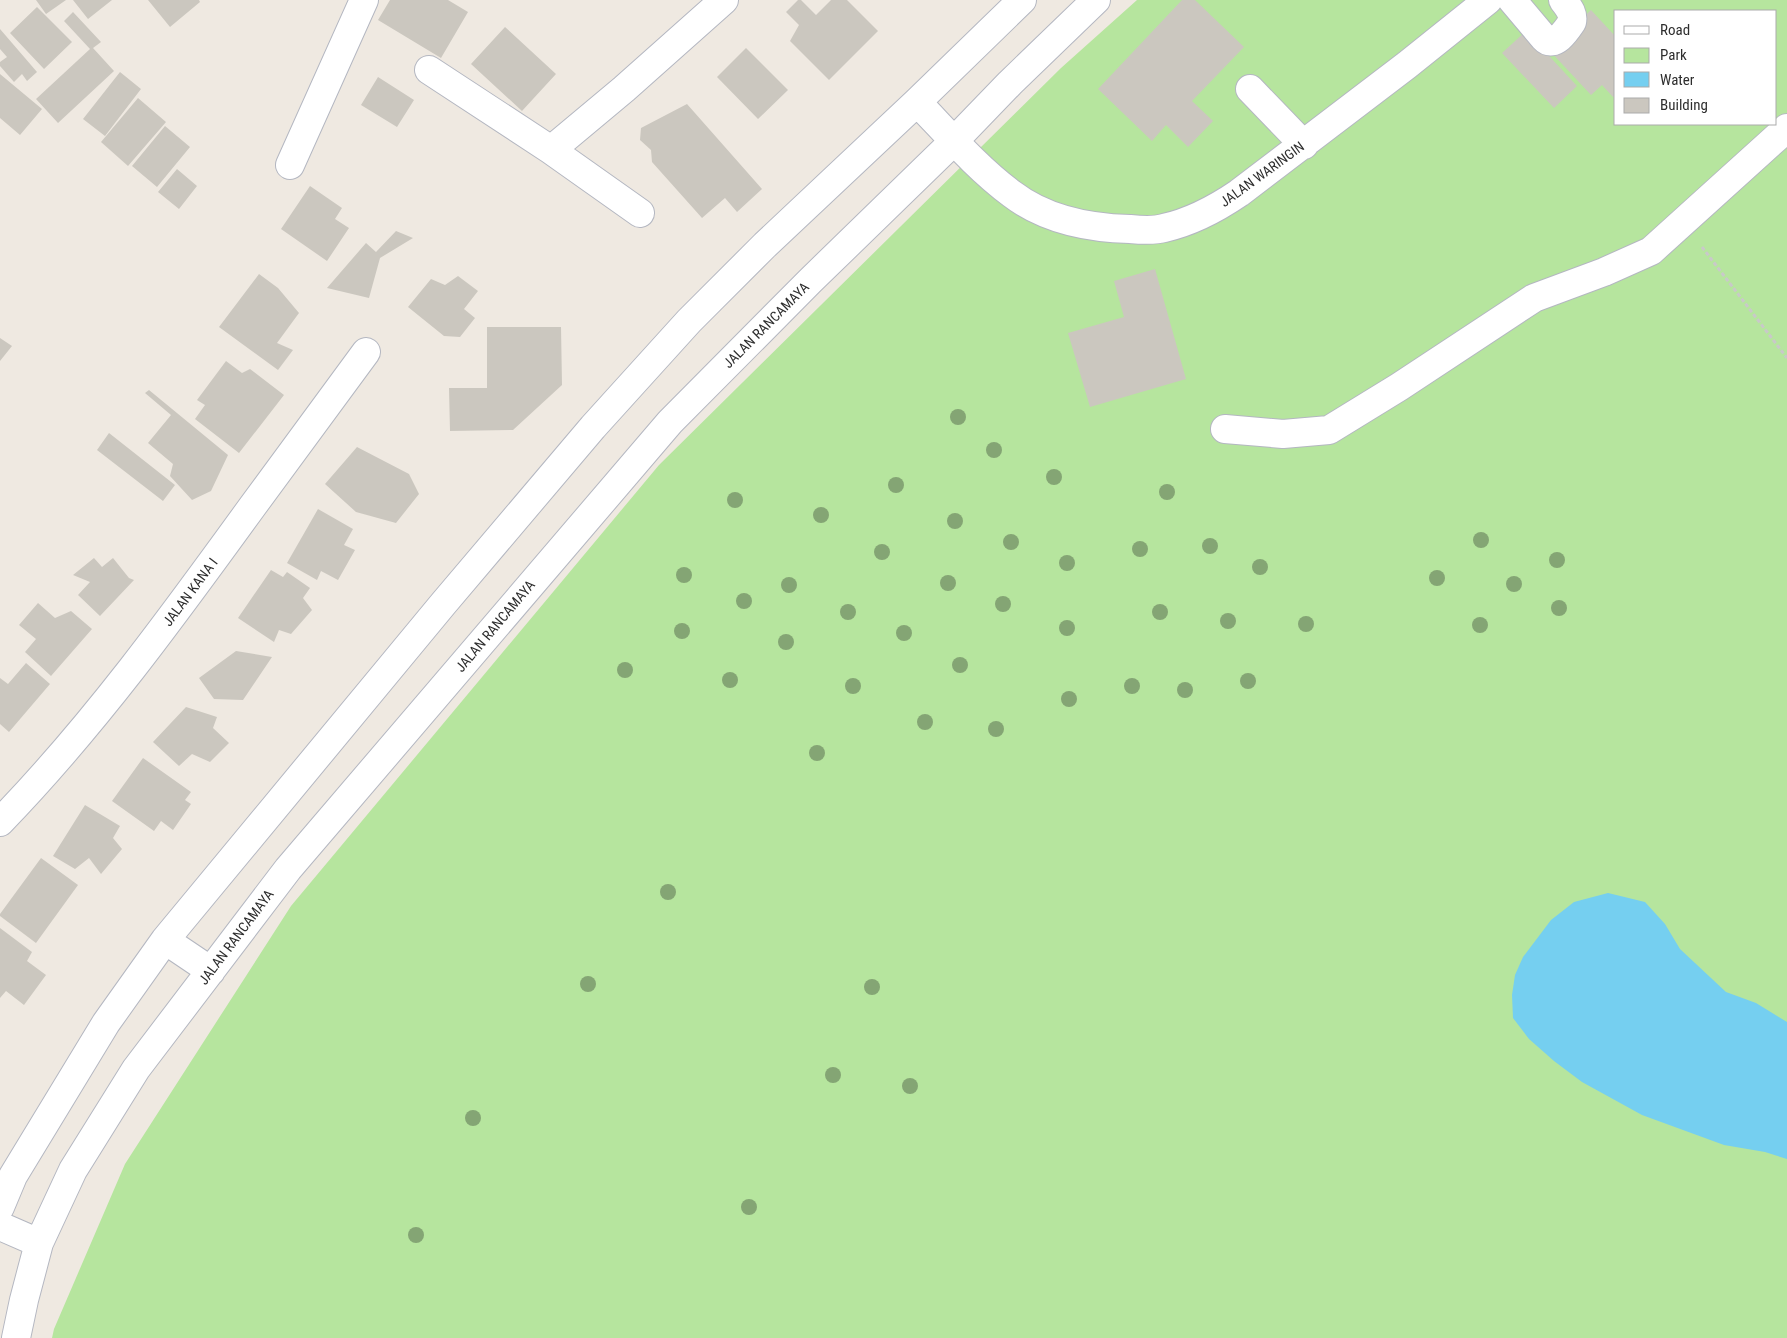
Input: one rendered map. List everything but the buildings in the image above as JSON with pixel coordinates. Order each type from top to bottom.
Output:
[{"type":"street","points":[[290,165],[364,0]]},
{"type":"street","points":[[551,150],[624,89],[724,0]]},
{"type":"street","points":[[0,1206],[13,1176],[106,1022],[165,940],[443,604],[600,420],[689,321],[1022,0]]},
{"type":"street","name":"JALAN RANCAMAYA","points":[[16,1338],[39,1243],[73,1170],[131,1078],[288,869],[670,422],[810,281],[1096,0]]},
{"type":"street","name":"JALAN WARINGIN","points":[[917,102],[992,178],[1014,196],[1037,209],[1066,221],[1091,227],[1141,230],[1163,229],[1220,206],[1304,145],[1488,0]]},
{"type":"street","points":[[1512,0],[1544,38],[1551,43],[1555,42],[1572,22],[1571,12],[1563,0]]},
{"type":"street","points":[[429,70],[551,150],[640,213]]},
{"type":"street","points":[[1250,89],[1304,145]]},
{"type":"street","points":[[1225,429],[1283,434],[1329,430],[1399,387],[1534,298],[1604,272],[1650,251],[1787,128]]},
{"type":"street","name":"JALAN KANA I","points":[[0,822],[69,748],[111,696],[189,595],[366,352]]},
{"type":"street","points":[[165,940],[211,971]]},
{"type":"street","points":[[0,1226],[39,1243]]},
{"type":"path","points":[[1683,222],[1787,358]]},
{"type":"green space","points":[[1137,0],[1787,0],[1787,1338],[52,1338],[54,1329],[125,1164],[291,906],[659,465],[1061,68]]},
{"type":"water","points":[[1608,893],[1645,902],[1665,924],[1680,949],[1726,992],[1756,1003],[1787,1022],[1787,1159],[1765,1152],[1724,1145],[1642,1115],[1582,1082],[1554,1061],[1529,1039],[1513,1018],[1512,995],[1515,975],[1523,957],[1551,920],[1574,902]]}]
